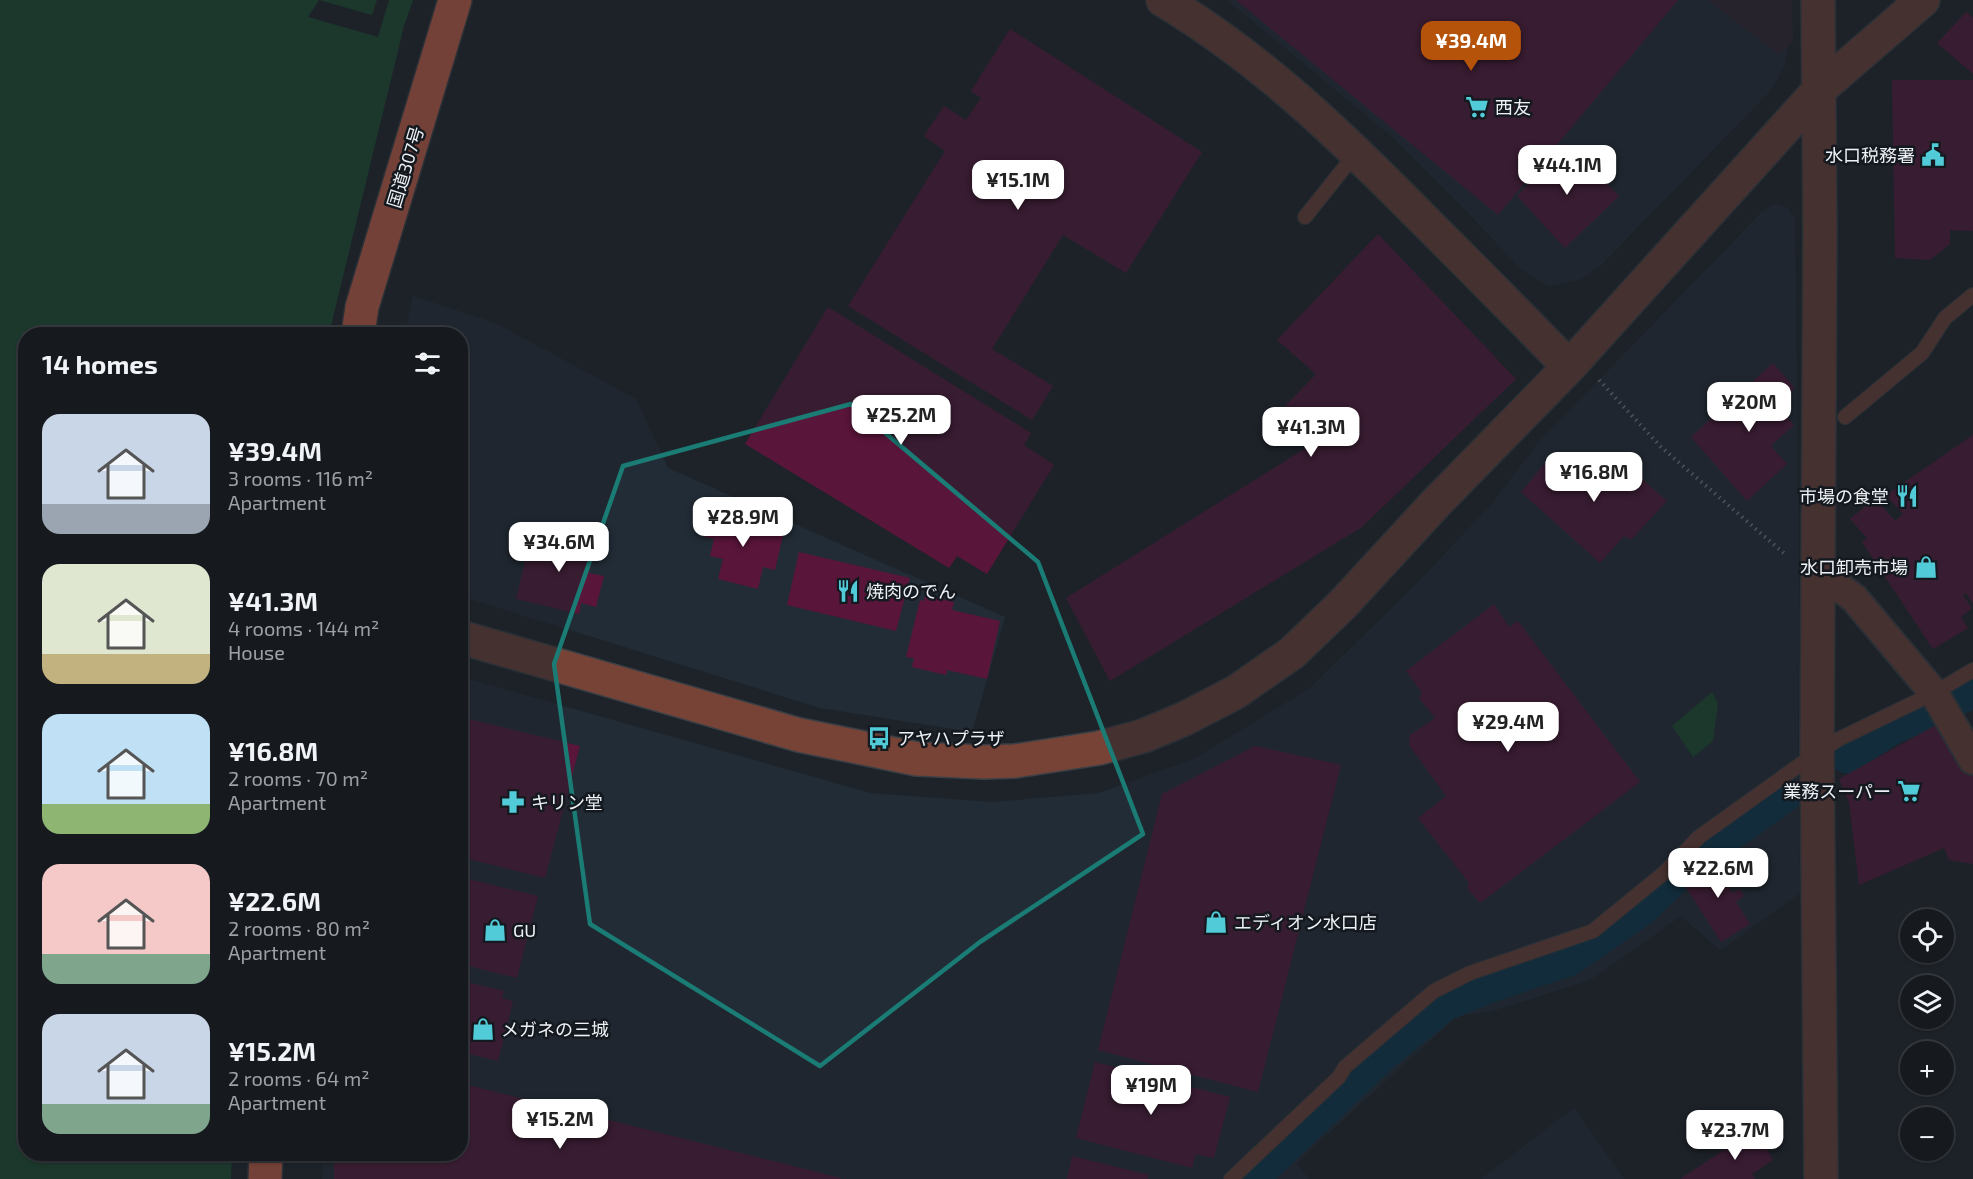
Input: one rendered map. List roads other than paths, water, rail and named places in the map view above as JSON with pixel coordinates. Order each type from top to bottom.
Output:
[{"type":"highway","name":"国道307号","points":[[359,327],[363,307],[455,0]]},
{"type":"highway","points":[[265,1179],[266,1161]]},
{"type":"street","points":[[1163,0],[1210,30],[1282,84],[1357,152],[1584,373]]},
{"type":"street","points":[[1818,0],[1820,90],[1817,754],[1821,1179]]},
{"type":"street","points":[[468,639],[799,735],[916,759],[951,762],[1015,761],[1099,748],[1143,736],[1184,719],[1236,692],[1292,653],[1343,604],[1435,504],[1584,373],[1820,90],[1923,0]]},
{"type":"street","points":[[1818,580],[1843,590],[1854,598],[1939,702],[1973,760]]},
{"type":"lane","points":[[1305,217],[1357,152]]},
{"type":"lane","points":[[1845,417],[1922,353],[1945,318],[1973,295]]},
{"type":"lane","points":[[1231,1179],[1339,1077],[1345,1067],[1434,992],[1470,973],[1593,931],[1664,873],[1699,837],[1817,754],[1839,739],[1939,702],[1973,670]]},
{"type":"waterway","points":[[1847,757],[1889,730],[1973,692]]},
{"type":"waterway","points":[[1252,1179],[1384,1054],[1446,1004],[1496,984],[1568,960],[1640,911],[1687,866],[1786,795]]},
{"type":"place","name":"西友","points":[[1477,107]]},
{"type":"place","name":"水口税務署","points":[[1933,155]]},
{"type":"place","name":"市場の食堂","points":[[1907,496]]},
{"type":"place","name":"水口卸売市場","points":[[1926,567]]},
{"type":"place","name":"焼肉のでん","points":[[848,591]]},
{"type":"place","name":"アヤハプラザ","points":[[879,738]]},
{"type":"place","name":"業務スーパー","points":[[1909,791]]},
{"type":"place","name":"キリン堂","points":[[513,802]]},
{"type":"place","name":"エディオン水口店","points":[[1216,922]]},
{"type":"place","name":"GU","points":[[495,930]]},
{"type":"place","name":"メガネの三城","points":[[483,1029]]}]
